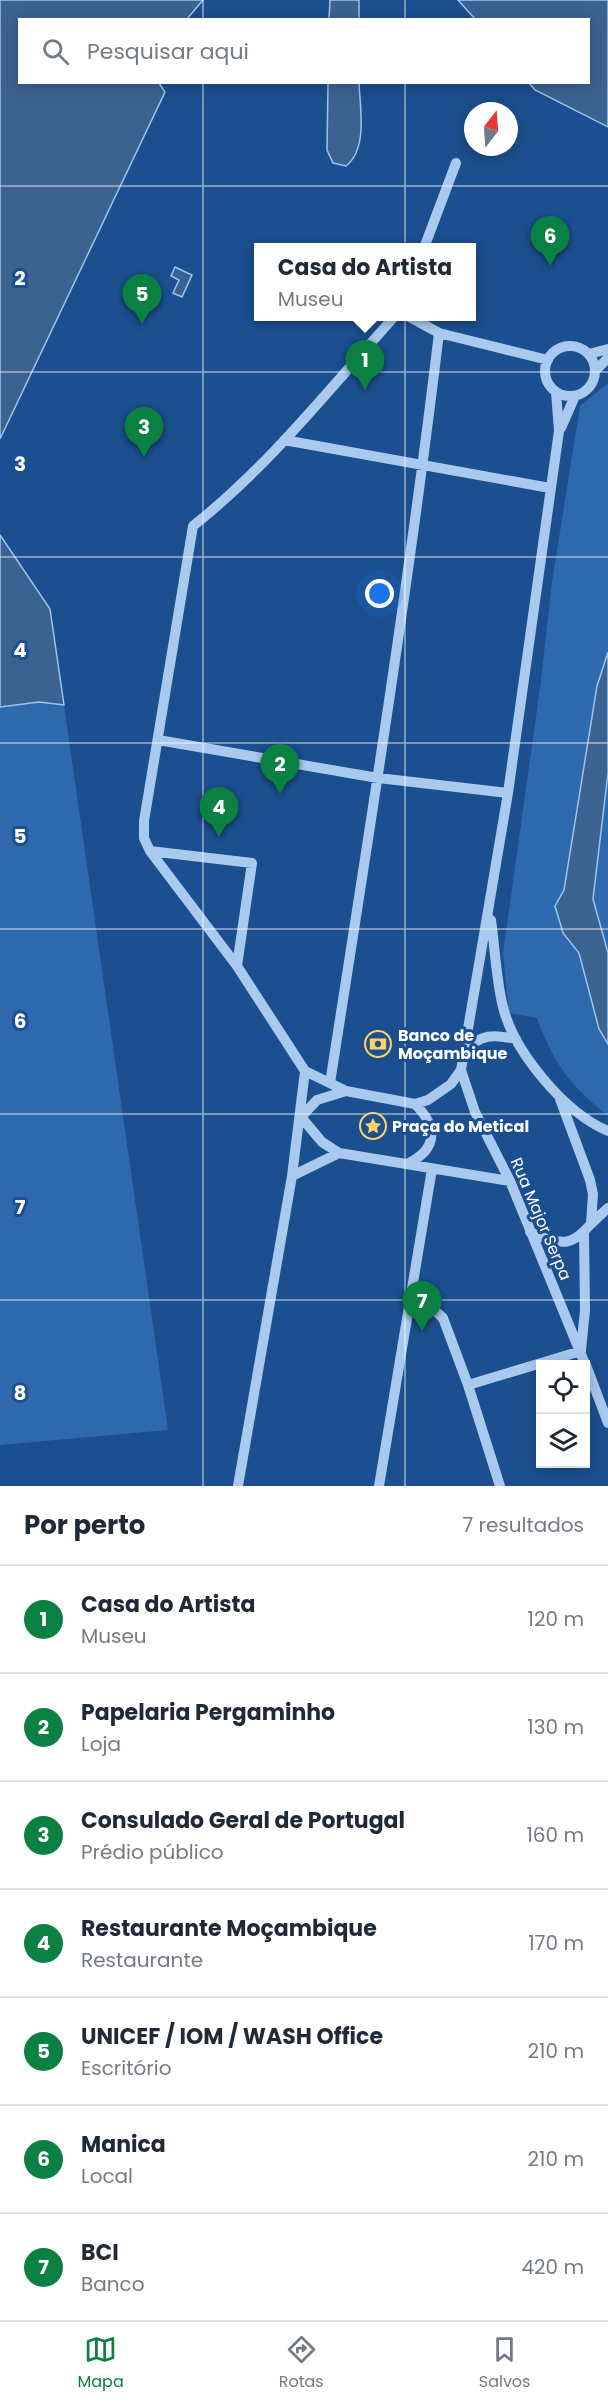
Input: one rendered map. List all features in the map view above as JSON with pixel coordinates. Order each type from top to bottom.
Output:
[{"type":"street","points":[[426,243],[456,163]]},
{"type":"street","points":[[391,321],[284,440],[217,506],[193,526],[144,820],[144,838],[150,851],[237,966],[305,1071],[346,1091],[415,1104],[436,1095],[451,1084],[461,1070]]},
{"type":"street","points":[[417,321],[439,333],[548,360]]},
{"type":"street","points":[[330,1083],[378,778],[423,465],[439,333]]},
{"type":"street","points":[[575,396],[556,392],[548,383],[545,371],[548,360],[560,348],[568,346],[579,348],[589,354],[596,370]]},
{"type":"street","points":[[589,354],[608,349]]},
{"type":"street","points":[[559,431],[575,396],[590,386],[596,370],[608,358]]},
{"type":"street","points":[[556,392],[559,431]]},
{"type":"street","name":"Rua Major Serpa","points":[[559,431],[508,793],[461,1070],[475,1112],[510,1181],[583,1360]]},
{"type":"street","points":[[284,440],[550,488]]},
{"type":"street","points":[[158,740],[378,778],[508,793]]},
{"type":"street","points":[[150,851],[252,863],[237,966]]},
{"type":"street","points":[[489,908],[503,1008],[516,1039],[560,1099],[590,1180],[593,1194],[591,1223]]},
{"type":"street","points":[[464,1052],[475,1040],[497,1035],[516,1039]]},
{"type":"street","points":[[238,1486],[292,1176],[305,1071]]},
{"type":"street","points":[[301,1117],[317,1100],[346,1091]]},
{"type":"street","points":[[560,1099],[608,1131]]},
{"type":"street","points":[[407,1164],[427,1149],[431,1140],[430,1120],[415,1104]]},
{"type":"street","points":[[301,1117],[322,1142],[339,1153],[510,1181]]},
{"type":"street","points":[[292,1176],[339,1153]]},
{"type":"street","points":[[379,1486],[432,1169]]},
{"type":"street","points":[[530,1232],[553,1243],[569,1242],[584,1233],[591,1223],[608,1208]]},
{"type":"street","points":[[468,1385],[581,1352],[585,1310],[584,1233]]},
{"type":"street","points":[[411,1302],[429,1306],[443,1318],[468,1385],[500,1486]]},
{"type":"street","name":"Rua Major Serpa","points":[[590,1378],[608,1423]]},
{"type":"shaded area","points":[[0,0],[203,0],[188,18],[18,18],[18,84],[160,84],[165,92],[0,439]]},
{"type":"shaded area","points":[[330,0],[359,0],[359,18],[329,18]]},
{"type":"shaded area","points":[[458,0],[608,0],[608,127],[535,90],[530,84],[590,84],[590,18],[474,18]]},
{"type":"shaded area","points":[[328,84],[359,84],[361,127],[360,139],[353,159],[346,166],[333,163],[327,150]]},
{"type":"shaded area","points":[[175,267],[192,275],[182,297],[173,293],[179,280],[171,276]]},
{"type":"shaded area","points":[[608,383],[608,1116],[573,1084],[565,1073],[550,1049],[537,1018],[509,1013],[503,953],[540,688],[552,582],[580,406]]},
{"type":"shaded area","points":[[0,535],[50,609],[64,705],[39,702],[0,707]]},
{"type":"shaded area","points":[[608,652],[608,773],[593,899],[608,953],[608,1044],[599,1029],[579,953],[563,933],[555,906],[564,890],[597,686]]},
{"type":"shaded area","points":[[39,702],[64,705],[168,1430],[0,1445],[0,707]]},
{"type":"place","name":"Manica","points":[[550,266]]},
{"type":"place","name":"UNICEF / IOM / WASH Office","points":[[142,324]]},
{"type":"place","name":"Casa do Artista","points":[[365,390]]},
{"type":"place","name":"Consulado Geral de Portugal","points":[[144,457]]},
{"type":"place","name":"Papelaria Pergaminho","points":[[280,794]]},
{"type":"place","name":"Restaurante Moçambique","points":[[219,837]]},
{"type":"place","name":"Banco de Moçambique","points":[[378,1044]]},
{"type":"place","name":"Praça do Metical","points":[[373,1126]]},
{"type":"place","name":"BCI","points":[[422,1331]]}]
